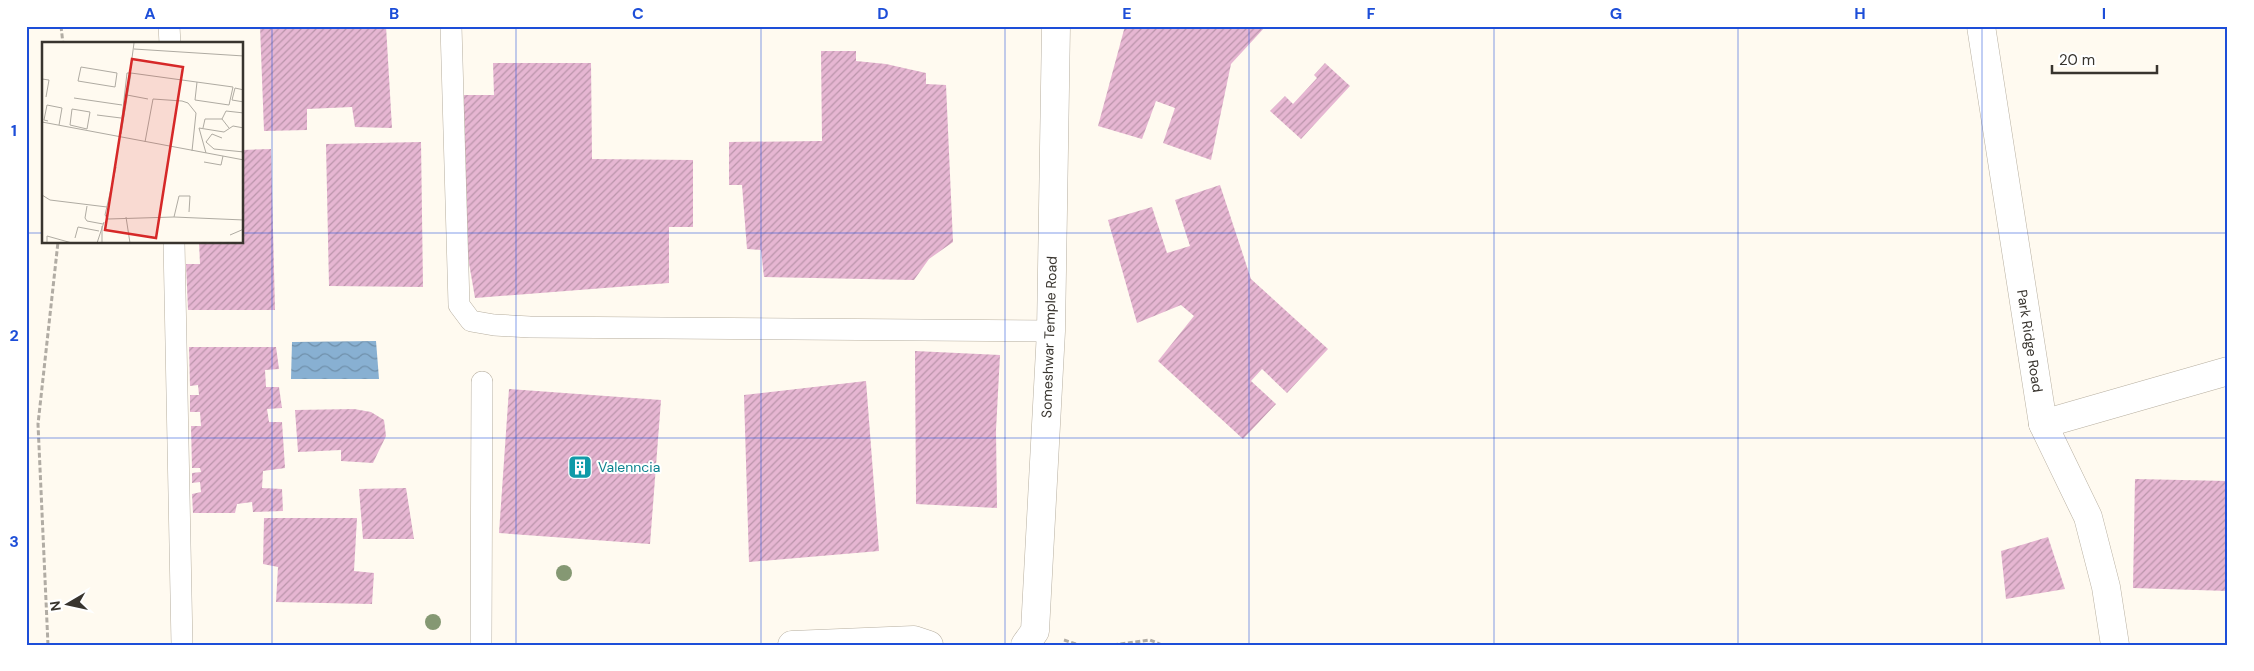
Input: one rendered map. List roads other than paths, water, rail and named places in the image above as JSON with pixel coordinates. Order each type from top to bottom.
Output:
[{"type":"street","name":"Someshwar Temple Road","points":[[1025,645],[1035,631],[1051,331],[1056,26]]},
{"type":"street","name":"Park Ridge Road","points":[[1981,26],[2043,424],[2088,517],[2106,587],[2115,645]]},
{"type":"street","points":[[2043,424],[2228,371]]},
{"type":"street","points":[[792,645],[914,640],[929,645]]},
{"type":"lane","points":[[169,26],[170,42]]},
{"type":"lane","points":[[451,26],[459,305],[471,321],[494,325],[530,326],[1051,331]]},
{"type":"lane","points":[[174,244],[182,645]]},
{"type":"lane","points":[[481,645],[482,382]]},
{"type":"water","points":[[376,341],[379,379],[291,379],[292,342]]},
{"type":"place","name":"Valenncia","points":[[580,467]]}]
